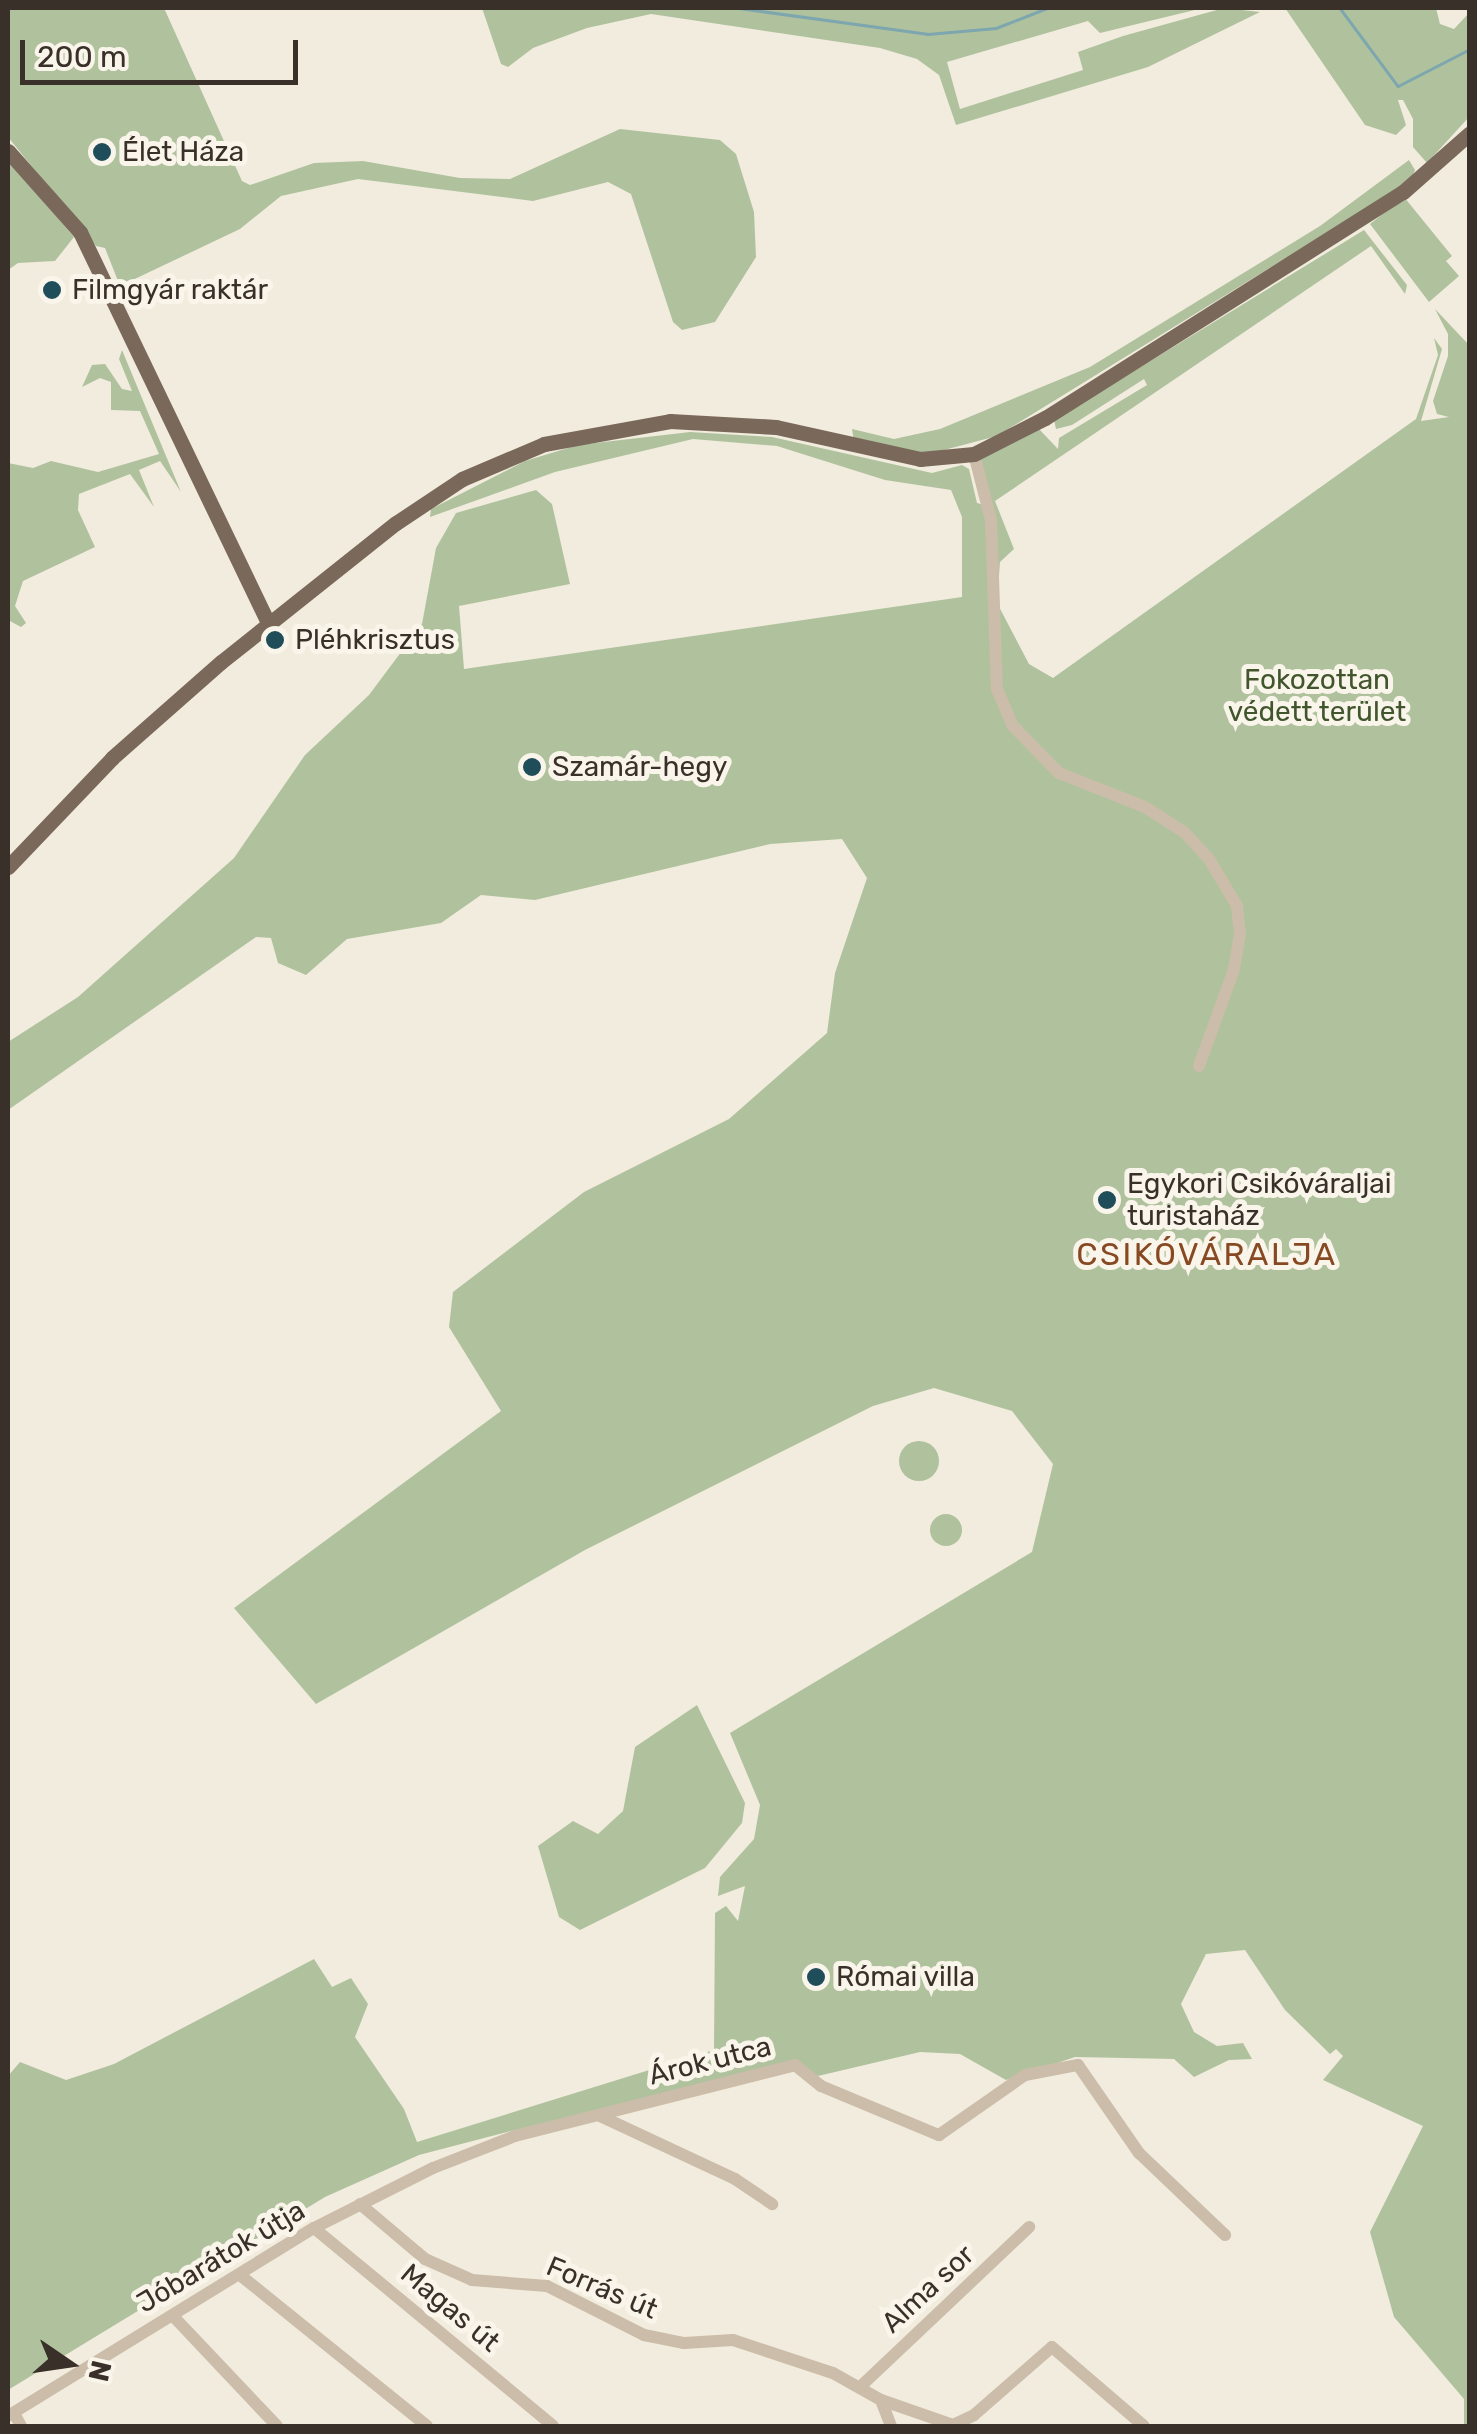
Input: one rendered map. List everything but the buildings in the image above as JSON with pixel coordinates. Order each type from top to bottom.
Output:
[{"type":"main road","points":[[8,867],[132,740],[269,624],[437,494],[511,456],[587,432],[713,421],[776,427],[920,459],[974,454],[1045,418],[1403,192],[1470,133]]},
{"type":"main road","points":[[8,151],[80,232],[269,624]]},
{"type":"street","points":[[974,454],[991,520],[996,681],[1012,726],[1059,772],[1145,808],[1184,832],[1209,859],[1236,906],[1238,952],[1199,1066]]},
{"type":"street","name":"Árok utca","points":[[598,2115],[795,2065],[820,2086],[940,2135],[1025,2075],[1078,2065],[1139,2152],[1225,2236]]},
{"type":"street","points":[[598,2115],[735,2179],[772,2204]]},
{"type":"street","name":"Jóbarátok útja","points":[[10,2414],[314,2228],[360,2204],[515,2136],[598,2115]]},
{"type":"street","name":"Forrás út","points":[[360,2204],[425,2259],[472,2280],[547,2286],[644,2336],[684,2344],[733,2340],[953,2425]]},
{"type":"street","name":"Magas út","points":[[314,2228],[554,2426]]},
{"type":"street","name":"Alma sor","points":[[860,2387],[1029,2228]]},
{"type":"street","points":[[240,2274],[427,2426]]},
{"type":"street","points":[[172,2316],[255,2397],[276,2426]]},
{"type":"street","points":[[953,2425],[974,2415],[1052,2347],[1144,2426]]},
{"type":"street","points":[[880,2400],[891,2426]]},
{"type":"street","points":[[263,2426],[265,2410]]},
{"type":"street","points":[[10,2414],[21,2426]]},
{"type":"green space","points":[[8,8],[164,8],[242,181],[250,185],[314,163],[363,161],[460,178],[510,179],[620,129],[720,140],[736,154],[754,212],[756,257],[715,322],[682,330],[673,322],[631,194],[608,182],[533,201],[358,179],[281,196],[240,229],[120,286],[105,248],[96,246],[8,137]]},
{"type":"green space","points":[[482,8],[1203,8],[1100,33],[1088,21],[947,62],[960,109],[1083,70],[1078,52],[1123,36],[1224,8],[1260,12],[1148,67],[956,125],[939,75],[917,59],[880,48],[651,14],[587,28],[533,48],[508,67],[501,64]]},
{"type":"green space","points":[[1285,8],[1436,8],[1440,24],[1454,29],[1469,13],[1469,117],[1427,163],[1413,147],[1413,119],[1403,100],[1398,100],[1406,125],[1396,135],[1365,125]]},
{"type":"green space","points":[[8,160],[74,237],[55,261],[18,263],[8,270]]},
{"type":"green space","points":[[1409,160],[1415,170],[1411,181],[997,436],[929,454],[854,442],[852,429],[894,439],[940,429],[1090,367],[1320,226]]},
{"type":"green space","points":[[1404,197],[1452,256],[1446,261],[1459,276],[1429,302],[1370,224]]},
{"type":"green space","name":"Fokozottan védett terület","points":[[1364,230],[1407,285],[1405,294],[1371,246],[995,501],[1014,549],[1000,562],[997,603],[1029,664],[1053,678],[1416,419],[1438,355],[1434,338],[1442,349],[1421,421],[1449,417],[1437,414],[1433,401],[1448,356],[1448,334],[1435,309],[1469,345],[1469,2426],[1464,2426],[1464,2399],[1394,2317],[1370,2232],[1423,2126],[1323,2080],[1343,2056],[1336,2049],[1330,2054],[1285,2010],[1245,1950],[1206,1954],[1181,2004],[1194,2032],[1217,2046],[1243,2043],[1252,2059],[1229,2060],[1194,2077],[1174,2059],[1075,2057],[1006,2080],[960,2054],[920,2052],[818,2076],[795,2065],[419,2155],[325,2197],[8,2390],[8,2076],[20,2062],[66,2080],[114,2064],[314,1959],[332,1987],[351,1978],[368,2004],[355,2037],[404,2109],[417,2142],[714,2050],[715,1913],[726,1906],[738,1921],[745,1886],[718,1896],[720,1877],[754,1839],[760,1805],[730,1733],[1032,1552],[1053,1464],[1012,1411],[934,1388],[873,1406],[585,1550],[316,1704],[234,1608],[501,1411],[449,1327],[453,1292],[584,1192],[729,1119],[827,1033],[835,973],[867,878],[842,839],[770,844],[535,900],[481,895],[441,923],[347,939],[306,975],[278,963],[271,938],[256,937],[8,1110],[8,1042],[78,997],[234,858],[305,755],[369,695],[422,624],[436,548],[456,513],[536,490],[552,504],[570,584],[459,606],[464,669],[962,597],[962,517],[951,490],[885,480],[777,446],[693,439],[555,472],[430,517],[431,509],[525,461],[578,445],[690,432],[772,437],[932,473],[962,465],[969,469],[977,503],[987,506],[977,463],[982,457],[1039,429],[1058,449],[1059,438],[1147,385],[1144,379],[1072,425],[1056,429],[1054,420]]},
{"type":"green space","points":[[122,350],[181,492],[160,461],[139,470],[154,507],[130,474],[79,494],[78,510],[95,547],[23,581],[15,606],[26,623],[21,627],[8,620],[8,463],[33,468],[51,461],[98,472],[159,454],[140,411],[111,410],[111,382],[100,378],[82,387],[92,365],[105,364],[122,389],[132,391],[119,359]]},
{"type":"green space","points":[[919,1441],[933,1447],[939,1461],[933,1475],[919,1481],[905,1475],[899,1461],[905,1447]]},
{"type":"green space","points":[[946,1514],[957,1519],[962,1530],[957,1541],[946,1546],[935,1541],[930,1530],[935,1519]]},
{"type":"green space","points":[[697,1705],[745,1803],[742,1823],[705,1868],[580,1930],[559,1917],[538,1846],[573,1821],[598,1834],[623,1811],[635,1747]]},
{"type":"waterway","points":[[739,8],[928,34],[996,28],[1047,8]]},
{"type":"waterway","points":[[1340,8],[1398,86],[1470,49]]},
{"type":"place","name":"Élet Háza","points":[[102,152]]},
{"type":"place","name":"Filmgyár raktár","points":[[52,290]]},
{"type":"place","name":"Pléhkrisztus","points":[[275,640]]},
{"type":"place","name":"Szamár-hegy","points":[[532,767]]},
{"type":"place","name":"Egykori Csikóváraljai turistaház","points":[[1107,1200]]},
{"type":"place","name":"Római villa","points":[[816,1977]]},
{"type":"district","name":"CSIKÓVÁRALJA","points":[[1207,1254]]}]
